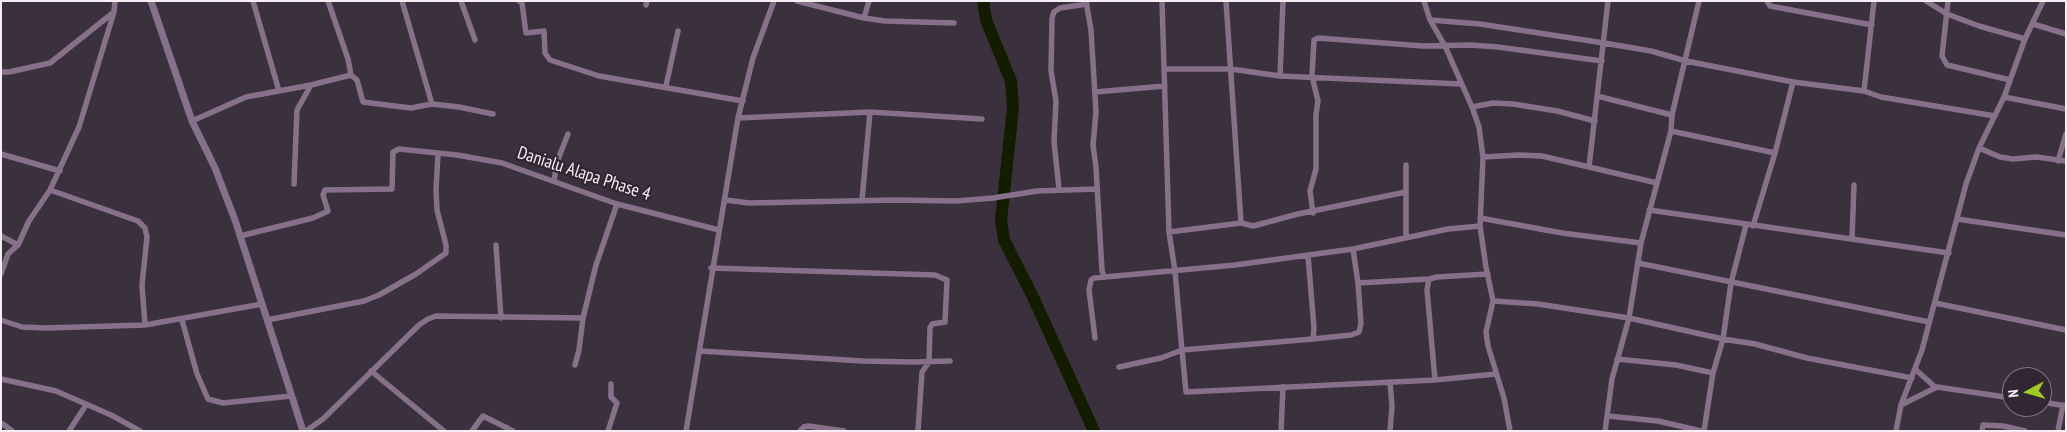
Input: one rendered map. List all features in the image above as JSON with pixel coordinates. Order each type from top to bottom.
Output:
[{"type":"street","points":[[1,274],[8,254],[18,245],[29,221],[50,190],[80,126],[114,12],[115,1]]},
{"type":"street","points":[[151,1],[192,121],[215,168],[240,236],[304,431],[323,419],[419,325],[428,319],[436,316],[583,318]]},
{"type":"street","points":[[253,1],[280,91]]},
{"type":"street","points":[[328,1],[348,59],[351,75],[358,80],[362,100],[365,104],[410,108],[432,104],[493,114]]},
{"type":"street","points":[[402,1],[432,104]]},
{"type":"street","points":[[461,1],[475,40]]},
{"type":"street","points":[[519,1],[522,4],[526,32],[544,31],[545,53],[550,60],[599,76],[666,86],[743,101]]},
{"type":"street","points":[[686,431],[738,118],[753,58],[774,1]]},
{"type":"street","points":[[798,1],[864,18],[885,21],[954,23]]},
{"type":"street","points":[[864,18],[869,1]]},
{"type":"street","points":[[1162,1],[1169,232],[1175,271],[1186,392],[1435,380],[1496,374]]},
{"type":"street","points":[[1226,1],[1241,223]]},
{"type":"street","points":[[1280,76],[1283,1]]},
{"type":"street","points":[[1424,1],[1430,20],[1445,46],[1479,127],[1483,157],[1480,226],[1493,301],[1486,332],[1488,346],[1504,398],[1510,431]]},
{"type":"street","points":[[1589,167],[1608,1]]},
{"type":"street","points":[[1605,431],[1617,359],[1629,318],[1641,243],[1671,131],[1672,115],[1699,1]]},
{"type":"street","points":[[1767,1],[1770,6],[1872,25]]},
{"type":"street","points":[[1864,91],[1874,1]]},
{"type":"street","points":[[1926,1],[1947,14],[1979,26],[2025,39]]},
{"type":"street","points":[[1948,1],[1942,56],[1947,65],[2010,80]]},
{"type":"street","points":[[1896,431],[1901,405],[1922,350],[1928,322],[1936,303],[1966,184],[1979,148],[2004,98],[2025,39],[2043,1]]},
{"type":"street","points":[[1059,189],[1054,142],[1056,101],[1051,71],[1052,18],[1054,12],[1060,8],[1087,2],[1091,30],[1096,112],[1093,145],[1102,271],[1104,276]]},
{"type":"street","points":[[1,72],[17,71],[50,63],[114,12]]},
{"type":"street","points":[[1430,20],[1480,24],[1604,43],[1651,51],[1686,61],[1793,82],[1864,91],[1881,97],[1995,116]]},
{"type":"street","points":[[2033,24],[2066,34]]},
{"type":"street","points":[[666,86],[678,31]]},
{"type":"street","points":[[1313,212],[1310,191],[1316,169],[1316,114],[1318,101],[1312,76],[1314,40],[1318,38],[1423,46],[1498,47],[1602,60]]},
{"type":"street","points":[[1164,69],[1232,69],[1280,76],[1461,84]]},
{"type":"street","points":[[192,121],[246,97],[311,85],[351,75]]},
{"type":"street","points":[[1608,416],[1658,421],[1702,431],[1732,283],[1775,154],[1793,82]]},
{"type":"street","points":[[294,184],[297,110],[311,85]]},
{"type":"street","points":[[1095,92],[1165,86]]},
{"type":"street","points":[[1597,96],[1672,115]]},
{"type":"street","points":[[2004,98],[2066,109]]},
{"type":"street","points":[[1472,107],[1493,103],[1513,104],[1557,111],[1595,121]]},
{"type":"street","points":[[738,118],[870,112],[982,119]]},
{"type":"street","points":[[862,200],[870,112]]},
{"type":"street","points":[[1671,131],[1775,154]]},
{"type":"street","points":[[554,181],[558,162],[568,134]]},
{"type":"street","points":[[2058,160],[2066,134]]},
{"type":"street","points":[[1979,148],[2000,157],[2013,159],[2036,157],[2066,161]]},
{"type":"street","name":"Danialu Alapa Phase 4","points":[[240,236],[313,218],[328,212],[323,195],[325,190],[392,189],[393,152],[395,150],[417,150],[484,159],[508,165],[617,204],[719,230]]},
{"type":"street","points":[[1,154],[60,171]]},
{"type":"street","points":[[267,320],[364,301],[379,295],[416,274],[446,253],[446,245],[437,210],[438,154]]},
{"type":"street","points":[[1483,157],[1542,156],[1657,183]]},
{"type":"street","points":[[1406,165],[1406,238]]},
{"type":"street","points":[[1852,239],[1854,185]]},
{"type":"street","points":[[725,200],[749,203],[862,200],[956,201],[1059,189],[1097,189]]},
{"type":"street","points":[[50,190],[138,221],[145,228],[147,237],[142,285],[144,325]]},
{"type":"street","points":[[1169,232],[1241,223],[1253,226],[1298,214],[1406,192]]},
{"type":"street","points":[[575,365],[583,318],[596,265],[617,204]]},
{"type":"street","points":[[1649,210],[1949,253]]},
{"type":"street","points":[[1480,218],[1562,233],[1641,243]]},
{"type":"street","points":[[1957,220],[2066,235]]},
{"type":"street","points":[[1096,338],[1089,290],[1091,280],[1104,276],[1235,265],[1353,249],[1448,229],[1480,226]]},
{"type":"street","points":[[1,236],[18,245]]},
{"type":"street","points":[[496,246],[501,318]]},
{"type":"street","points":[[1118,367],[1161,358],[1182,350],[1351,335],[1359,332],[1361,323],[1353,249]]},
{"type":"street","points":[[1308,255],[1314,328],[1313,338]]},
{"type":"street","points":[[1638,263],[1928,322]]},
{"type":"street","points":[[712,268],[865,271],[942,276],[947,280],[948,286],[944,322],[932,324],[930,328],[929,362],[922,372],[918,431]]},
{"type":"street","points":[[1358,283],[1488,274]]},
{"type":"street","points":[[1429,279],[1427,290],[1435,380]]},
{"type":"street","points":[[1493,301],[1538,304],[1629,318],[1912,378]]},
{"type":"street","points":[[1936,303],[2066,330]]},
{"type":"street","points":[[1,320],[22,326],[46,328],[144,325],[182,320],[262,304]]},
{"type":"street","points":[[182,320],[197,374],[208,399],[224,403],[292,396]]},
{"type":"street","points":[[700,351],[828,359],[950,361]]},
{"type":"street","points":[[1617,359],[1676,365],[1713,373]]},
{"type":"street","points":[[1915,369],[1935,388]]},
{"type":"street","points":[[371,371],[444,431]]},
{"type":"street","points":[[1,379],[56,391],[140,431]]},
{"type":"street","points":[[1390,382],[1392,406],[1390,431]]},
{"type":"street","points":[[608,431],[617,403],[611,397],[611,384]]},
{"type":"street","points":[[1281,431],[1283,387]]},
{"type":"street","points":[[1901,405],[1935,388],[2002,397]]},
{"type":"street","points":[[70,431],[86,405]]},
{"type":"street","points":[[2058,431],[2064,406]]},
{"type":"street","points":[[472,431],[483,416],[513,431]]},
{"type":"street","points":[[3,424],[12,431]]},
{"type":"street","points":[[1982,431],[1983,425],[2003,426],[2025,431]]},
{"type":"street","points":[[800,431],[808,426],[844,431]]},
{"type":"waterway","points":[[983,1],[986,20],[1011,81],[1013,108],[1001,220],[1004,240],[1033,297],[1094,431]]}]
